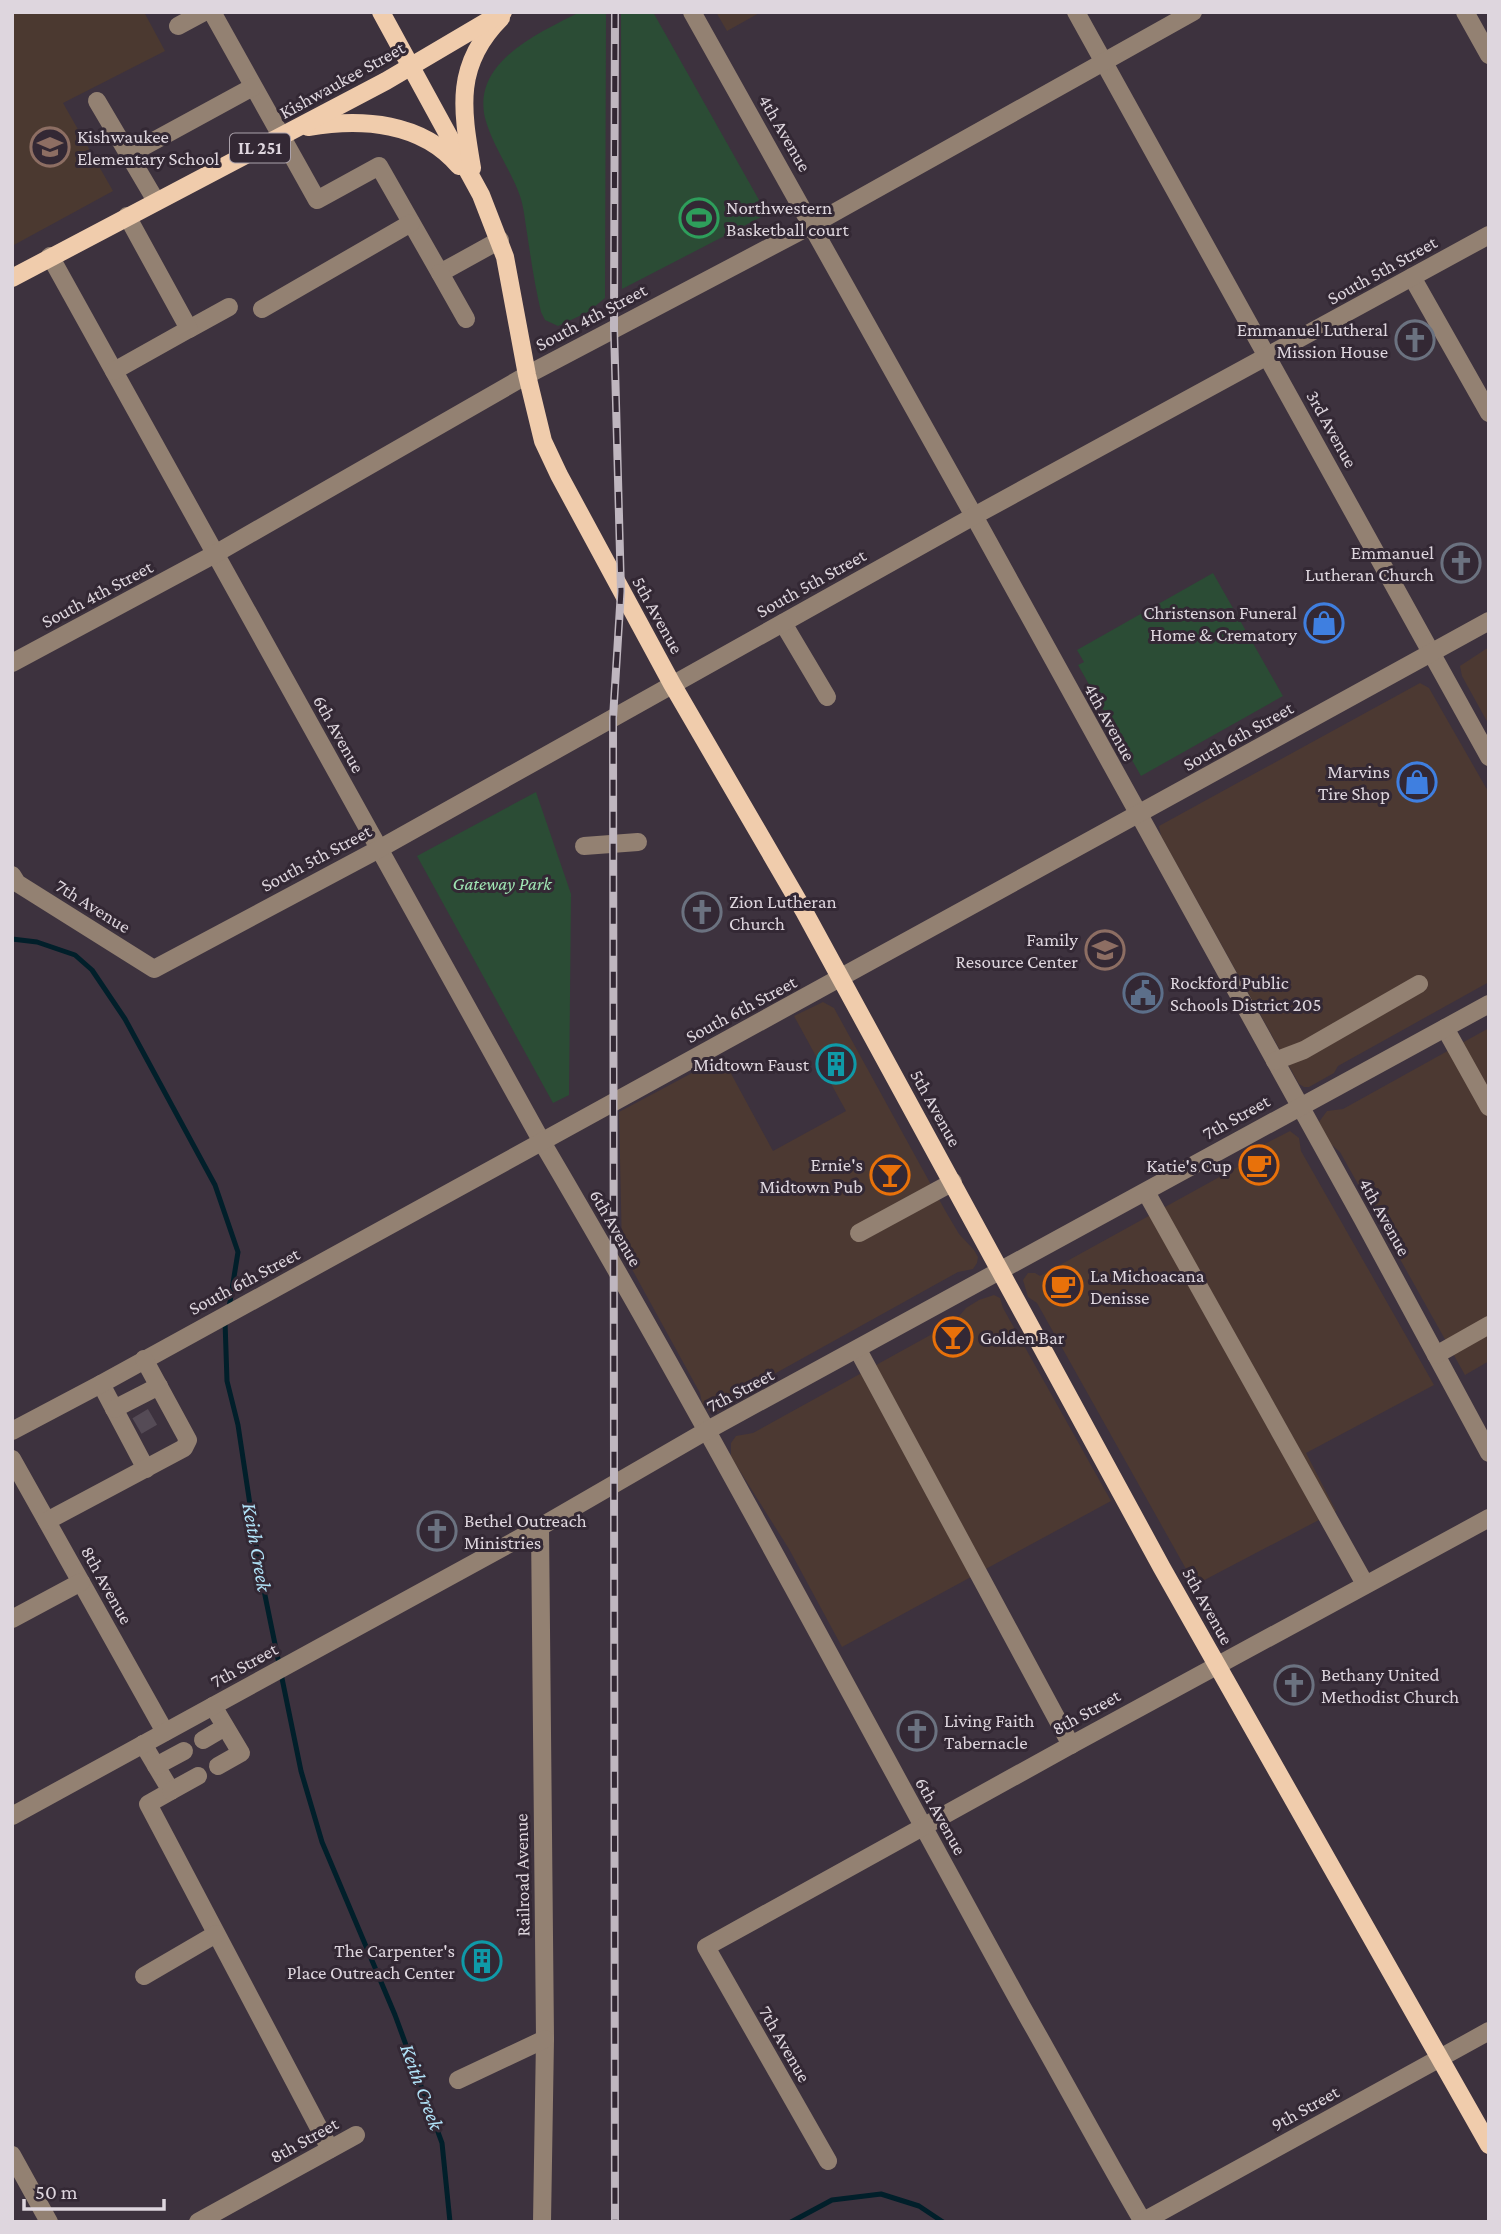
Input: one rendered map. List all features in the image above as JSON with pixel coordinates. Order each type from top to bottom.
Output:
[{"type":"main road","name":"5th Avenue","points":[[381,12],[475,185],[500,240],[543,441],[559,475],[672,684],[841,979],[1217,1665],[1489,2145]]},
{"type":"main road","name":"Kishwaukee Street","points":[[12,278],[289,133],[505,12]]},
{"type":"main road","points":[[475,185],[464,125],[466,82],[475,54],[505,12]]},
{"type":"main road","points":[[289,133],[346,124],[397,127],[416,133],[446,152],[475,185]]},
{"type":"street","points":[[178,26],[204,12]]},
{"type":"street","points":[[212,12],[253,87],[289,133],[317,200],[379,166],[467,319]]},
{"type":"street","name":"4th Avenue","points":[[692,12],[974,516],[1489,1453]]},
{"type":"street","name":"3rd Avenue","points":[[1076,12],[1489,757]]},
{"type":"street","name":"South 4th Street","points":[[12,663],[215,554],[527,375],[812,225],[1192,12]]},
{"type":"street","points":[[1465,12],[1489,55]]},
{"type":"street","points":[[128,155],[253,87]]},
{"type":"street","points":[[97,101],[156,201]]},
{"type":"street","points":[[127,216],[189,329]]},
{"type":"street","points":[[262,309],[411,223]]},
{"type":"street","name":"South 5th Street","points":[[154,969],[379,849],[974,516],[1131,433],[1489,235]]},
{"type":"street","points":[[440,273],[500,240]]},
{"type":"street","name":"6th Avenue","points":[[50,256],[542,1142],[614,1266],[1142,2222]]},
{"type":"street","points":[[1412,277],[1489,413]]},
{"type":"street","points":[[114,371],[229,307]]},
{"type":"street","name":"South 6th Street","points":[[12,1430],[244,1306],[1489,621]]},
{"type":"street","points":[[783,623],[827,697]]},
{"type":"street","points":[[584,846],[638,842]]},
{"type":"street","name":"7th Avenue","points":[[12,875],[17,883],[154,969]]},
{"type":"street","points":[[1275,1061],[1304,1050],[1419,984]]},
{"type":"street","name":"7th Street","points":[[12,1816],[540,1527],[706,1432],[1489,1004]]},
{"type":"street","points":[[1445,1028],[1489,1107]]},
{"type":"street","points":[[859,1233],[953,1182]]},
{"type":"street","points":[[1146,1192],[1365,1584]]},
{"type":"street","points":[[1436,1355],[1489,1325]]},
{"type":"street","points":[[858,1350],[1071,1745]]},
{"type":"street","points":[[47,1521],[184,1448],[188,1440],[144,1359]]},
{"type":"street","points":[[101,1384],[114,1409],[132,1429],[146,1469]]},
{"type":"street","points":[[114,1409],[159,1386]]},
{"type":"street","points":[[154,1416],[171,1408]]},
{"type":"street","name":"8th Avenue","points":[[12,1459],[166,1732]]},
{"type":"street","name":"8th Street","points":[[706,1947],[1489,1518]]},
{"type":"street","name":"Railroad Avenue","points":[[540,1527],[545,2039],[542,2222]]},
{"type":"street","points":[[12,1619],[81,1582]]},
{"type":"street","points":[[213,1706],[241,1753],[218,1766]]},
{"type":"street","points":[[203,1740],[225,1727]]},
{"type":"street","points":[[143,1744],[171,1791]]},
{"type":"street","points":[[156,1766],[184,1751]]},
{"type":"street","points":[[198,1776],[148,1804],[330,2149]]},
{"type":"street","points":[[145,1976],[216,1934]]},
{"type":"street","name":"7th Avenue","points":[[706,1947],[828,2161]]},
{"type":"street","name":"9th Street","points":[[1142,2222],[1489,2031]]},
{"type":"street","points":[[458,2080],[545,2039]]},
{"type":"street","name":"8th Street","points":[[198,2222],[356,2135]]},
{"type":"street","points":[[12,2155],[49,2222]]},
{"type":"shaded area","name":"Kishwaukee Elementary School","points":[[12,12],[144,12],[165,51],[63,103],[113,191],[12,246]]},
{"type":"shaded area","points":[[716,12],[761,12],[727,31]]},
{"type":"shaded area","points":[[1489,647],[1489,725],[1462,676],[1460,666]]},
{"type":"shaded area","points":[[1420,683],[1429,688],[1489,793],[1489,982],[1338,1066],[1334,1073],[1309,1087],[1304,1087],[1299,1084],[1161,836],[1159,826]]},
{"type":"shaded area","points":[[823,1002],[834,1008],[946,1212],[959,1234],[978,1257],[977,1263],[973,1269],[958,1272],[749,1388],[740,1398],[718,1411],[711,1412],[702,1403],[700,1393],[622,1251],[619,1112],[722,1057],[773,1151],[846,1111],[794,1016]]},
{"type":"shaded area","points":[[1489,1028],[1489,1361],[1465,1375],[1340,1152],[1326,1140],[1319,1122],[1327,1111],[1343,1109]]},
{"type":"shaded area","points":[[1290,1131],[1299,1138],[1301,1151],[1434,1385],[1306,1453],[1336,1511],[1195,1585],[1037,1303],[1028,1297],[1023,1280],[1028,1273],[1040,1276],[1252,1159],[1261,1146]]},
{"type":"shaded area","points":[[994,1295],[1000,1298],[1003,1308],[1111,1501],[842,1647],[789,1549],[731,1457],[731,1443],[736,1436],[753,1433],[954,1322],[966,1308]]},
{"type":"green space","points":[[580,12],[606,12],[605,298],[588,312],[558,326],[545,320],[541,312],[521,201],[488,128],[484,98],[489,80],[512,52],[546,29]]},
{"type":"green space","points":[[621,12],[653,12],[767,214],[622,289]]},
{"type":"green space","points":[[1213,573],[1283,696],[1141,776],[1078,665],[1084,662],[1077,650]]},
{"type":"green space","name":"Gateway Park","points":[[536,792],[571,894],[569,1095],[553,1103],[417,856]]},
{"type":"waterway","name":"Keith Creek","points":[[12,939],[37,942],[75,955],[92,970],[125,1019],[215,1185],[238,1252],[229,1308]]},
{"type":"waterway","name":"Keith Creek","points":[[225,1321],[227,1381],[238,1425],[260,1571],[301,1771],[322,1842],[395,2015],[442,2143],[450,2222]]},
{"type":"waterway","name":"Keith Creek","points":[[791,2222],[832,2200],[881,2194],[919,2206],[943,2222]]},
{"type":"tunnel","points":[[137,1426],[154,1416]]},
{"type":"railway","points":[[615,12],[614,328],[621,591],[613,718],[615,2222]]},
{"type":"place","name":"Kishwaukee Elementary School","points":[[50,147]]},
{"type":"place","name":"Northwestern Basketball court","points":[[699,218]]},
{"type":"place","name":"Emmanuel Lutheral Mission House","points":[[1415,340]]},
{"type":"place","name":"Emmanuel Lutheran Church","points":[[1461,563]]},
{"type":"place","name":"Christenson Funeral Home & Crematory","points":[[1324,623]]},
{"type":"place","name":"Marvins Tire Shop","points":[[1417,782]]},
{"type":"place","name":"Zion Lutheran Church","points":[[702,912]]},
{"type":"place","name":"Family Resource Center","points":[[1105,950]]},
{"type":"place","name":"Rockford Public Schools District 205","points":[[1143,993]]},
{"type":"place","name":"Midtown Faust","points":[[836,1064]]},
{"type":"place","name":"Katie's Cup","points":[[1259,1165]]},
{"type":"place","name":"Ernie's Midtown Pub","points":[[890,1175]]},
{"type":"place","name":"La Michoacana Denisse","points":[[1063,1286]]},
{"type":"place","name":"Golden Bar","points":[[953,1337]]},
{"type":"place","name":"Bethel Outreach Ministries","points":[[437,1531]]},
{"type":"place","name":"Bethany United Methodist Church","points":[[1294,1685]]},
{"type":"place","name":"Living Faith Tabernacle","points":[[917,1731]]},
{"type":"place","name":"The Carpenter's Place Outreach Center","points":[[482,1961]]}]
